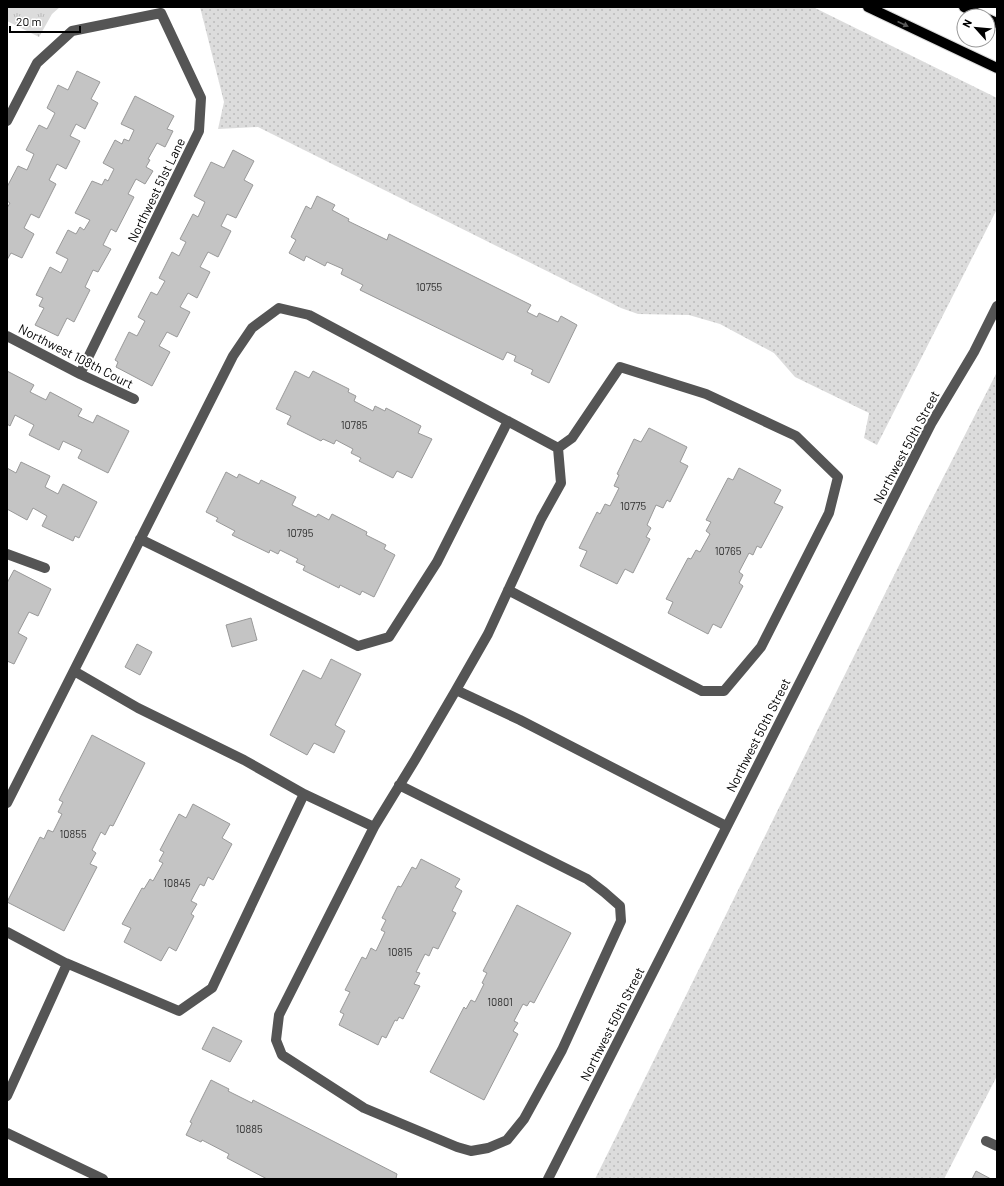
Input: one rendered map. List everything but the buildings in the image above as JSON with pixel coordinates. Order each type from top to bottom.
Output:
[{"type":"main road","points":[[868,7],[997,68]]},
{"type":"street","points":[[7,121],[37,63],[72,31],[163,10]]},
{"type":"street","name":"Northwest 51st Lane","points":[[80,374],[199,131],[201,98],[163,10]]},
{"type":"street","name":"Northwest 50th Street","points":[[548,1179],[931,424],[974,352],[997,306]]},
{"type":"street","points":[[7,803],[233,356],[252,328],[279,308],[309,315],[558,448]]},
{"type":"street","name":"Northwest 108th Court","points":[[7,336],[80,374],[134,399]]},
{"type":"street","points":[[508,590],[702,691],[724,691],[761,647],[829,513],[838,477],[796,436],[706,394],[620,367],[572,438],[558,448]]},
{"type":"street","points":[[140,539],[358,646],[389,638],[437,562],[508,421]]},
{"type":"street","points":[[399,785],[587,878],[620,906],[621,921],[562,1050],[524,1120],[507,1140],[488,1148],[471,1151],[457,1147],[364,1108],[282,1055],[276,1040],[279,1015],[374,826],[488,634],[541,520],[561,483],[558,448]]},
{"type":"street","points":[[7,554],[45,568]]},
{"type":"street","points":[[74,671],[138,708],[244,760],[304,794],[374,826]]},
{"type":"street","points":[[456,690],[520,720],[726,826]]},
{"type":"street","points":[[7,932],[66,963],[179,1011],[212,988],[304,794]]},
{"type":"street","points":[[7,1096],[67,964],[66,963]]},
{"type":"street","points":[[7,1133],[103,1179]]},
{"type":"street","points":[[986,1141],[997,1146]]},
{"type":"green space","points":[[7,7],[60,7],[52,14],[39,37],[7,21]]},
{"type":"green space","points":[[200,7],[813,7],[997,98],[997,209],[877,445],[864,438],[869,413],[795,377],[774,353],[720,324],[689,315],[638,314],[621,308],[258,127],[218,129],[224,102]]},
{"type":"green space","points":[[997,372],[997,1076],[944,1179],[595,1179],[919,525]]}]
